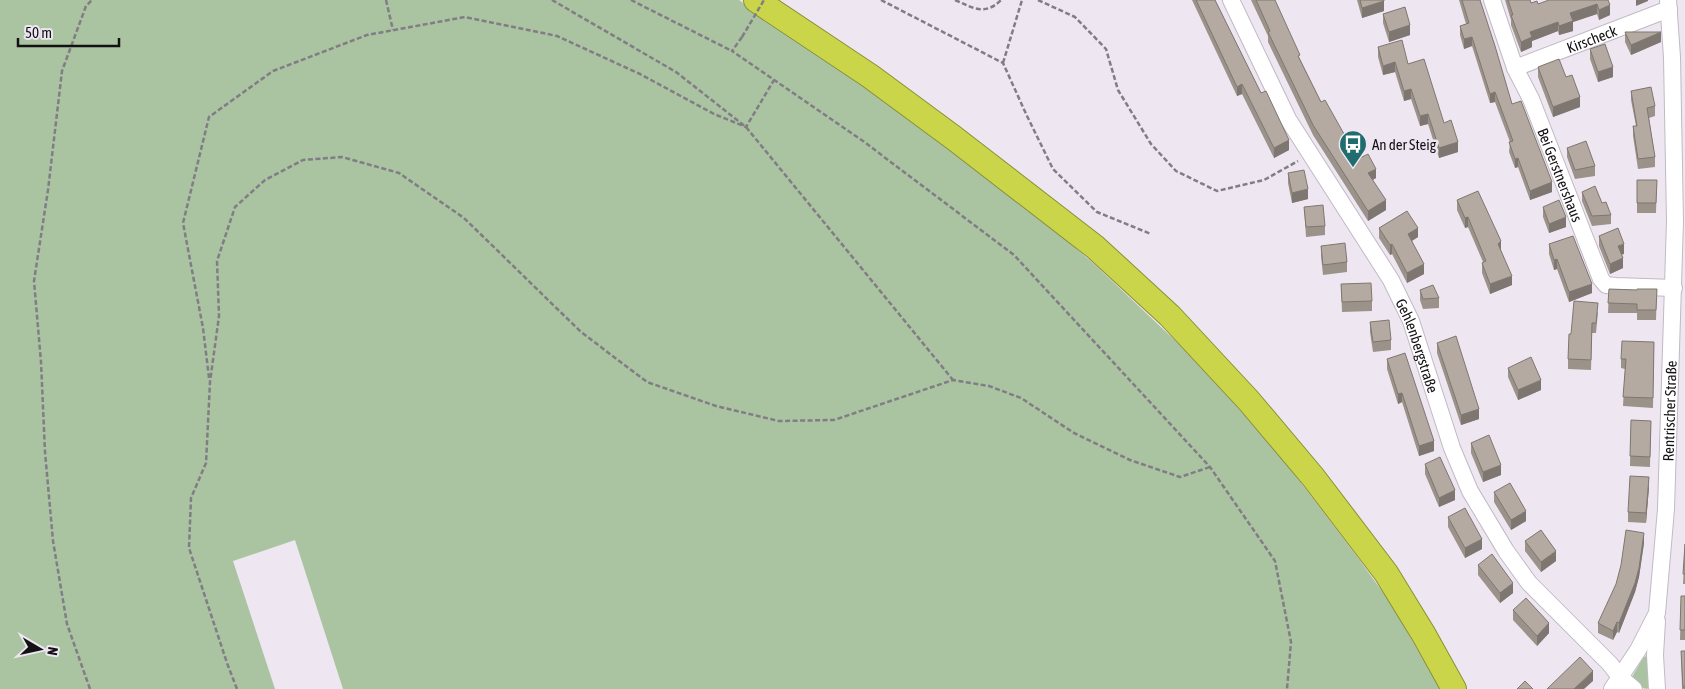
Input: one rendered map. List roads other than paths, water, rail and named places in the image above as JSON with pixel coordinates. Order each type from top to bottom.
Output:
[{"type":"highway","points":[[756,0],[870,76],[961,143],[1095,247],[1170,316],[1249,401],[1313,477],[1386,573],[1454,689]]},
{"type":"street","name":"Gehlenbergstraße","points":[[1230,0],[1288,119],[1391,280],[1411,322],[1452,448],[1470,491],[1506,551],[1529,583],[1610,664],[1616,683],[1634,689]]},
{"type":"street","name":"Bei Gerstnershaus","points":[[1492,0],[1515,68],[1531,98],[1601,279],[1606,285],[1674,288]]},
{"type":"street","name":"Kirscheck","points":[[1515,68],[1668,4]]},
{"type":"street","name":"Rentrischer Straße","points":[[1616,683],[1638,650],[1657,613],[1666,509],[1674,288],[1672,56],[1668,4]]},
{"type":"street","points":[[1657,613],[1654,655],[1657,689]]},
{"type":"place","name":"An der Steig","points":[[1353,168]]}]
